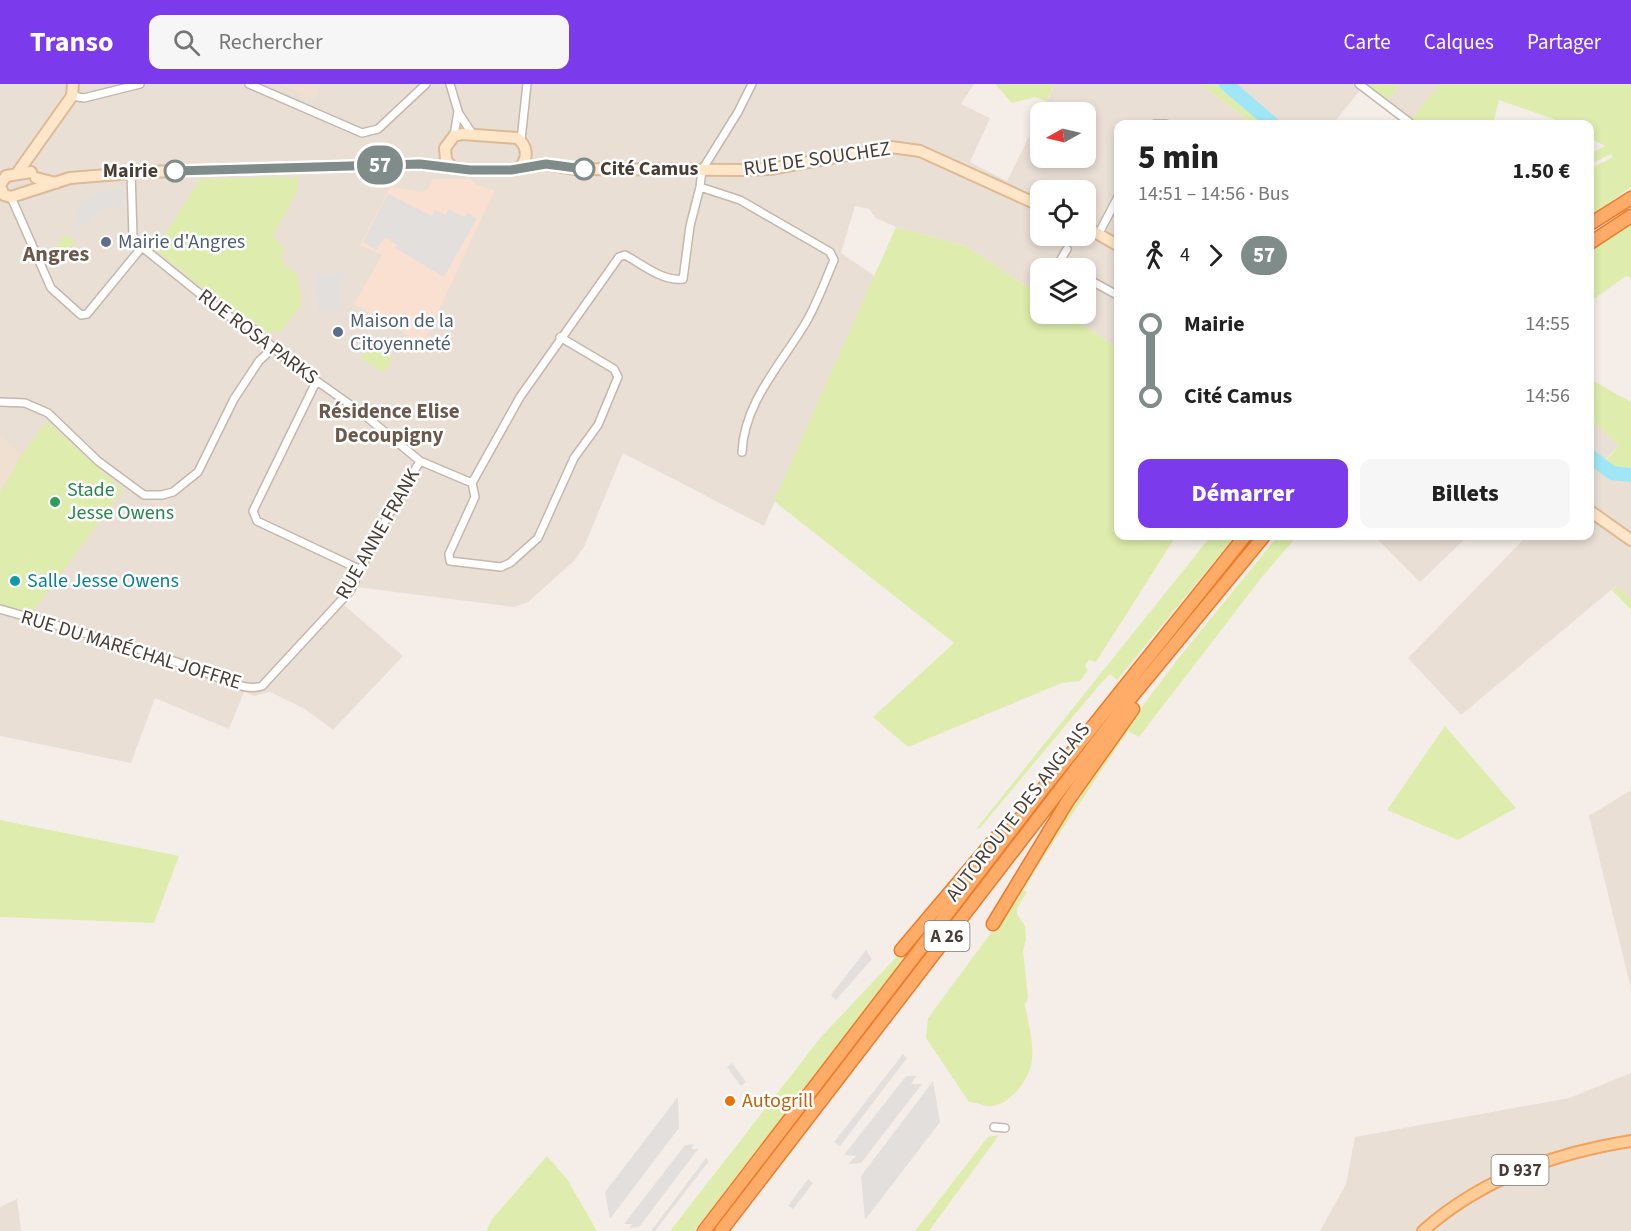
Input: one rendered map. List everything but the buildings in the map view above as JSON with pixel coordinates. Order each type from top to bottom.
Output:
[{"type":"highway","points":[[1594,221],[1631,198]]},
{"type":"highway","points":[[1594,240],[1631,216]]},
{"type":"highway","name":"AUTOROUTE DES ANGLAIS","points":[[704,1231],[1042,790],[1242,540]]},
{"type":"highway","name":"AUTOROUTE DES ANGLAIS","points":[[721,1231],[1176,643],[1261,540]]},
{"type":"highway","points":[[993,924],[1067,802],[1102,749],[1166,666],[1176,643]]},
{"type":"highway","points":[[901,950],[964,873],[1042,790]]},
{"type":"main road","points":[[71,88],[32,155],[18,172],[1,181],[4,195],[11,197],[87,176],[131,172],[420,164],[452,166]]},
{"type":"main road","points":[[420,164],[445,148],[454,136],[473,135],[513,137],[523,144],[525,161],[520,166]]},
{"type":"main road","name":"RUE DE SOUCHEZ","points":[[523,144],[546,164]]},
{"type":"main road","points":[[445,148],[446,160],[452,166]]},
{"type":"main road","name":"RUE DE SOUCHEZ","points":[[452,166],[470,170],[511,170],[520,166],[546,164],[575,169],[770,169],[874,149],[907,148],[947,162],[1030,201]]},
{"type":"main road","points":[[32,155],[37,186],[32,192]]},
{"type":"main road","points":[[18,172],[56,183]]},
{"type":"main road","points":[[1096,232],[1114,238]]},
{"type":"main road","points":[[1099,233],[1114,243]]},
{"type":"main road","points":[[1594,514],[1631,540]]},
{"type":"main road","name":"D 937","points":[[1423,1231],[1479,1190],[1510,1174],[1582,1149],[1631,1141]]},
{"type":"street","points":[[71,88],[84,98],[140,84]]},
{"type":"street","points":[[249,84],[362,133],[378,129],[426,84]]},
{"type":"street","points":[[450,84],[458,111],[473,135]]},
{"type":"street","points":[[523,144],[527,84]]},
{"type":"street","points":[[560,337],[614,369],[618,377],[598,425],[574,458],[538,538],[501,567],[450,561],[449,555],[475,496],[472,483],[520,397],[560,337],[619,257],[625,255],[663,276],[675,280],[683,279],[690,226],[702,170],[738,112],[752,84]]},
{"type":"street","points":[[1359,84],[1406,120]]},
{"type":"street","points":[[454,136],[458,111]]},
{"type":"street","points":[[11,197],[51,288],[81,315],[87,315],[142,247],[133,236],[131,172]]},
{"type":"street","points":[[700,187],[734,197],[757,209],[830,252],[834,260],[806,322],[762,391],[743,432],[742,452]]},
{"type":"street","points":[[1099,233],[1114,204]]},
{"type":"street","name":"RUE ROSA PARKS","points":[[142,247],[225,314],[253,329],[316,382],[362,413],[420,461],[472,483]]},
{"type":"street","points":[[1062,258],[1067,249]]},
{"type":"street","points":[[1096,283],[1114,293]]},
{"type":"street","points":[[0,402],[25,403],[48,413],[98,461],[144,495],[162,495],[173,492],[198,472],[234,399],[259,361],[273,348]]},
{"type":"street","points":[[316,382],[253,511],[257,521],[361,570]]},
{"type":"street","name":"RUE ANNE FRANK","points":[[262,686],[350,591],[420,461]]},
{"type":"street","name":"RUE DU MARÉCHAL JOFFRE","points":[[0,609],[115,642],[242,685],[253,688],[262,686]]},
{"type":"street","points":[[994,1127],[1005,1128]]},
{"type":"shaded area","points":[[0,84],[974,84],[961,104],[990,118],[970,162],[1007,181],[1030,134],[1030,168],[1096,168],[1096,102],[1046,102],[1055,84],[1200,84],[1248,120],[1114,120],[1114,346],[1082,324],[1096,324],[1096,258],[1030,258],[1030,289],[966,246],[896,227],[876,218],[869,209],[855,206],[841,253],[875,276],[764,526],[623,453],[584,547],[574,561],[528,602],[514,607],[356,587],[344,605],[403,656],[333,730],[305,709],[270,692],[254,696],[244,692],[229,729],[155,698],[131,763],[0,736]]},
{"type":"shaded area","points":[[280,84],[320,84],[314,99]]},
{"type":"shaded area","points":[[1230,84],[1353,84],[1361,89],[1336,120],[1272,120],[1248,97]]},
{"type":"shaded area","points":[[1400,84],[1441,85],[1411,120],[1387,101]]},
{"type":"shaded area","points":[[433,179],[471,179],[477,185],[495,190],[423,344],[354,304],[382,255],[360,245],[390,187],[422,192],[428,189]]},
{"type":"shaded area","points":[[123,189],[123,207],[105,208],[94,215],[94,222],[76,226],[76,215],[83,200],[97,192]]},
{"type":"shaded area","points":[[388,194],[432,216],[435,210],[446,215],[449,209],[464,217],[468,213],[477,218],[444,277],[395,248],[397,245],[385,237],[376,250],[363,242]]},
{"type":"shaded area","points":[[345,273],[340,286],[343,310],[319,314],[315,274]]},
{"type":"shaded area","points":[[1594,423],[1619,445],[1604,461],[1612,473],[1631,475],[1631,600],[1616,586],[1461,715],[1408,658],[1523,540],[1594,540]]},
{"type":"shaded area","points":[[0,436],[22,454],[0,493]]},
{"type":"shaded area","points":[[1378,540],[1464,540],[1420,582]]},
{"type":"shaded area","points":[[1631,790],[1631,989],[1589,816]]},
{"type":"shaded area","points":[[866,950],[872,959],[836,1000],[831,995]]},
{"type":"shaded area","points":[[903,1054],[907,1058],[840,1146],[834,1142]]},
{"type":"shaded area","points":[[732,1063],[746,1082],[741,1086],[727,1067]]},
{"type":"shaded area","points":[[1631,1073],[1631,1231],[1320,1231],[1346,1184],[1355,1137],[1569,1098]]},
{"type":"shaded area","points":[[906,1076],[916,1076],[911,1084],[922,1084],[861,1163],[848,1164],[856,1156],[844,1155]]},
{"type":"shaded area","points":[[933,1081],[940,1122],[865,1220],[861,1176]]},
{"type":"shaded area","points":[[678,1097],[679,1128],[610,1219],[605,1192]]},
{"type":"shaded area","points":[[694,1144],[691,1149],[698,1149],[639,1227],[630,1228],[632,1224],[624,1224],[685,1145]]},
{"type":"shaded area","points":[[706,1158],[709,1161],[655,1231],[651,1231]]},
{"type":"shaded area","points":[[808,1179],[813,1183],[793,1209],[788,1206]]},
{"type":"shaded area","points":[[17,1199],[21,1231],[0,1231],[0,1207]]},
{"type":"green space","points":[[995,84],[1055,84],[1046,101],[1035,97],[1012,103]]},
{"type":"green space","points":[[1200,84],[1230,84],[1248,97],[1272,120],[1248,120]]},
{"type":"green space","points":[[1365,84],[1400,84],[1387,101]]},
{"type":"green space","points":[[1440,84],[1631,84],[1631,187],[1594,213],[1594,167],[1613,157],[1611,154],[1594,162],[1594,152],[1605,146],[1594,140],[1594,120],[1556,120],[1499,100],[1494,120],[1411,120]]},
{"type":"green space","points":[[298,176],[297,192],[273,236],[284,249],[282,258],[285,266],[297,274],[302,305],[279,333],[274,329],[270,334],[248,317],[229,309],[155,250],[200,179],[285,177],[290,179]]},
{"type":"green space","points":[[1631,224],[1631,278],[1626,276],[1594,299],[1594,248]]},
{"type":"green space","points":[[896,227],[966,246],[1030,289],[1030,324],[1082,324],[1114,346],[1114,540],[1173,540],[1096,662],[1089,660],[1085,666],[1088,670],[1080,681],[1062,683],[908,747],[873,717],[954,643],[774,501]]},
{"type":"green space","points":[[65,234],[75,241],[55,269],[45,262]]},
{"type":"green space","points":[[371,342],[393,358],[384,373],[361,357]]},
{"type":"green space","points":[[1594,381],[1631,402],[1631,475],[1617,474],[1602,465],[1619,445],[1594,423]]},
{"type":"green space","points":[[47,421],[123,490],[31,614],[0,606],[0,493],[22,454]]},
{"type":"green space","points":[[1208,540],[1232,540],[1117,680],[1110,674],[1101,683],[980,828],[976,829]]},
{"type":"green space","points":[[1275,540],[1294,540],[1262,577],[1139,737],[1128,731],[1037,867],[1024,890],[1027,892],[1017,908],[1017,914],[1025,926],[1026,939],[1023,952],[1028,997],[1025,1005],[1032,1047],[1032,1060],[1028,1075],[1006,1101],[989,1106],[969,1102],[926,1038],[928,1018],[996,926],[1063,818],[1177,660]]},
{"type":"green space","points":[[1617,586],[1631,600],[1631,610],[1612,590]]},
{"type":"green space","points":[[1445,726],[1516,808],[1458,840],[1387,810]]},
{"type":"green space","points":[[0,820],[179,856],[154,923],[0,917]]},
{"type":"green space","points":[[918,934],[922,937],[694,1231],[670,1231],[821,1037]]},
{"type":"green space","points":[[999,1135],[929,1231],[915,1231],[988,1137]]},
{"type":"green space","points":[[547,1156],[567,1179],[597,1231],[486,1231],[492,1219]]},
{"type":"waterway","points":[[1226,84],[1268,120]]},
{"type":"waterway","points":[[1594,459],[1612,473],[1631,475]]},
{"type":"bus line","name":"57","points":[[175,171],[420,164],[452,166],[470,170],[511,170],[520,166],[546,164],[555,167],[584,169]]},
{"type":"place","name":"Cité Camus","points":[[584,169]]},
{"type":"place","name":"Mairie","points":[[175,171]]},
{"type":"place","name":"Mairie d'Angres","points":[[106,242]]},
{"type":"place","name":"Maison de la Citoyenneté","points":[[338,332]]},
{"type":"place","name":"Stade Jesse Owens","points":[[55,502]]},
{"type":"place","name":"Salle Jesse Owens","points":[[15,581]]},
{"type":"place","name":"Autogrill","points":[[730,1101]]},
{"type":"district","name":"Angres","points":[[56,254]]},
{"type":"district","name":"Résidence Elise Decoupigny","points":[[389,423]]}]
